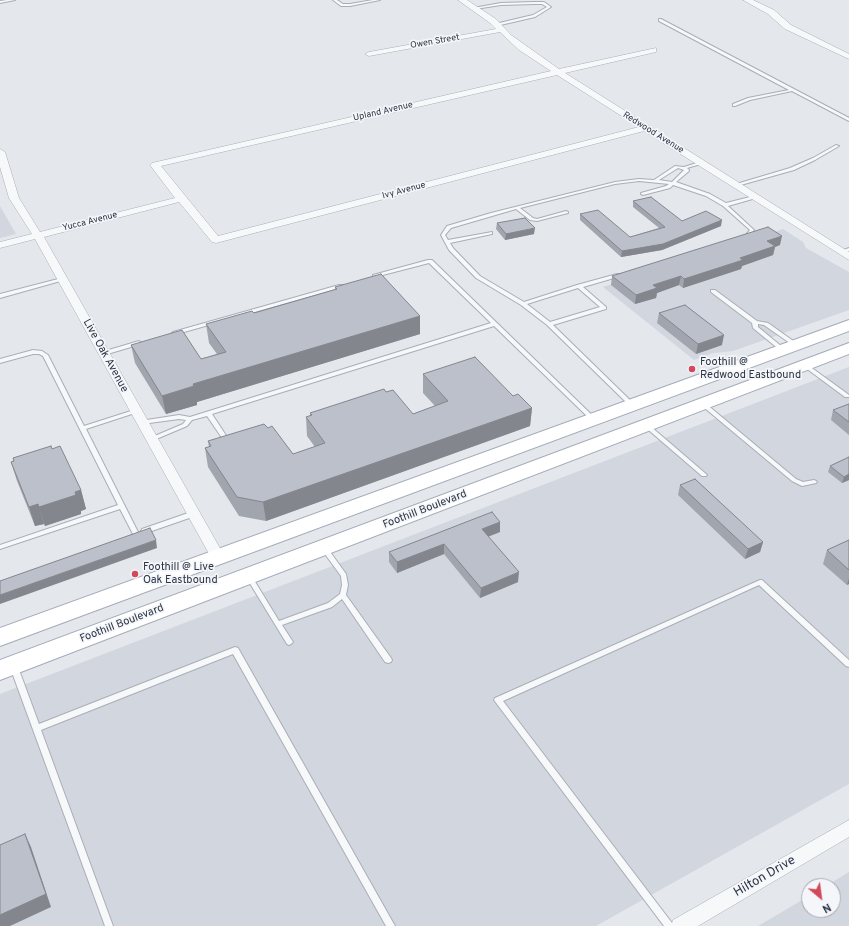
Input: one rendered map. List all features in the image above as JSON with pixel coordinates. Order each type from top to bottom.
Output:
[{"type":"main road","points":[[0,637],[849,325]]},
{"type":"main road","name":"Foothill Boulevard","points":[[7,668],[849,348]]},
{"type":"street","name":"Redwood Avenue","points":[[462,0],[473,7],[522,48],[754,197],[844,250],[849,258]]},
{"type":"street","points":[[747,0],[771,12],[788,27],[849,57]]},
{"type":"street","name":"Owen Street","points":[[369,54],[499,28]]},
{"type":"street","name":"Upland Avenue","points":[[181,199],[155,165],[654,50]]},
{"type":"street","name":"Ivy Avenue","points":[[181,199],[216,240],[645,128]]},
{"type":"street","name":"Live Oak Avenue","points":[[0,152],[14,198],[38,236],[218,557]]},
{"type":"street","name":"Yucca Avenue","points":[[0,245],[181,199]]},
{"type":"street","name":"Hilton Drive","points":[[680,926],[849,828]]},
{"type":"lane","points":[[0,2],[13,0]]},
{"type":"lane","points":[[335,0],[342,5],[350,5],[378,0]]},
{"type":"lane","points":[[473,7],[497,0]]},
{"type":"lane","points":[[473,7],[501,4],[536,3],[543,3],[549,7],[534,16],[499,28]]},
{"type":"lane","points":[[660,20],[849,120]]},
{"type":"lane","points":[[734,105],[749,99],[792,90]]},
{"type":"lane","points":[[735,185],[792,169],[814,159],[836,146]]},
{"type":"lane","points":[[655,181],[677,167],[684,168],[700,163]]},
{"type":"lane","points":[[643,194],[668,187],[687,170],[684,168]]},
{"type":"lane","points":[[665,174],[678,177]]},
{"type":"lane","points":[[632,405],[549,324],[523,304],[478,276],[451,248],[443,235],[450,228],[517,208],[616,183],[639,180],[673,183],[708,195],[725,205],[752,230],[747,237],[740,239]]},
{"type":"lane","points":[[725,205],[754,197]]},
{"type":"lane","points":[[517,208],[537,220],[566,212]]},
{"type":"lane","points":[[447,242],[490,233]]},
{"type":"lane","points":[[368,278],[430,261],[593,420]]},
{"type":"lane","points":[[523,304],[622,274]]},
{"type":"lane","points":[[0,296],[62,279]]},
{"type":"lane","points":[[169,335],[345,285]]},
{"type":"lane","points":[[549,324],[604,308],[579,286]]},
{"type":"lane","points":[[713,291],[755,322],[766,324],[789,347]]},
{"type":"lane","points":[[755,322],[755,327],[789,347]]},
{"type":"lane","points":[[142,422],[179,417],[190,419],[494,324]]},
{"type":"lane","points":[[104,353],[146,341]]},
{"type":"lane","points":[[0,361],[33,352],[40,352],[45,355],[136,534]]},
{"type":"lane","points":[[804,365],[848,398]]},
{"type":"lane","points":[[703,404],[794,480],[802,484],[814,482]]},
{"type":"lane","points":[[83,428],[136,411]]},
{"type":"lane","points":[[208,413],[224,437]]},
{"type":"lane","points":[[152,439],[185,425],[190,419]]},
{"type":"lane","points":[[647,426],[704,475]]},
{"type":"lane","points":[[0,547],[122,506]]},
{"type":"lane","points":[[129,536],[194,514]]},
{"type":"lane","points":[[278,624],[330,605],[343,595],[345,585],[344,576],[324,548]]},
{"type":"lane","points":[[249,577],[289,642]]},
{"type":"lane","points":[[669,926],[498,700],[760,582],[849,664]]},
{"type":"lane","points":[[343,595],[388,660]]},
{"type":"lane","points":[[37,728],[235,650],[391,926]]},
{"type":"lane","points":[[7,668],[37,728],[109,926]]},
{"type":"shaded area","points":[[0,206],[16,234],[0,238]]},
{"type":"shaded area","points":[[783,229],[803,242],[806,248],[849,272],[849,310],[733,351],[713,353],[694,360],[603,287]]},
{"type":"shaded area","points":[[849,367],[849,784],[596,926],[0,926],[0,694]]},
{"type":"shaded area","points":[[849,872],[849,926],[758,926],[801,901],[801,918],[841,918],[841,878],[839,878]]},
{"type":"building","points":[[651,197],[682,221],[706,211],[722,220],[663,244],[622,251],[580,214],[598,210],[630,237],[665,227],[633,201]]},
{"type":"building","points":[[525,218],[535,228],[506,234],[497,223]]},
{"type":"building","points":[[768,227],[782,236],[767,241],[775,246],[740,258],[743,260],[684,279],[681,276],[653,285],[657,288],[636,295],[612,276]]},
{"type":"building","points":[[381,274],[420,316],[193,384],[194,386],[162,396],[131,345],[182,330],[201,359],[226,352],[206,324],[252,311],[254,313],[337,289],[335,287]]},
{"type":"building","points":[[685,305],[724,335],[698,344],[659,313]]},
{"type":"building","points":[[475,357],[513,396],[518,394],[532,408],[263,502],[237,497],[205,448],[211,446],[208,441],[264,424],[268,428],[272,426],[293,454],[325,443],[306,417],[312,415],[310,413],[384,389],[386,392],[393,390],[413,414],[448,401],[423,374]]},
{"type":"building","points":[[849,404],[849,422],[833,410]]},
{"type":"building","points":[[51,446],[52,449],[60,446],[81,490],[75,492],[76,495],[39,507],[38,504],[29,507],[11,462],[14,461],[13,458]]},
{"type":"building","points":[[849,457],[849,474],[844,477],[830,466]]},
{"type":"building","points":[[695,479],[763,542],[748,549],[680,485]]},
{"type":"building","points":[[492,512],[500,522],[482,529],[519,572],[481,588],[444,544],[397,562],[389,552]]},
{"type":"building","points":[[150,528],[156,540],[0,595],[0,581]]},
{"type":"building","points":[[849,540],[849,570],[827,550]]},
{"type":"building","points":[[25,834],[46,894],[0,915],[0,845]]},
{"type":"place","name":"Foothill @ Redwood Eastbound","points":[[692,369]]},
{"type":"place","name":"Foothill @ Live Oak Eastbound","points":[[135,574]]}]
